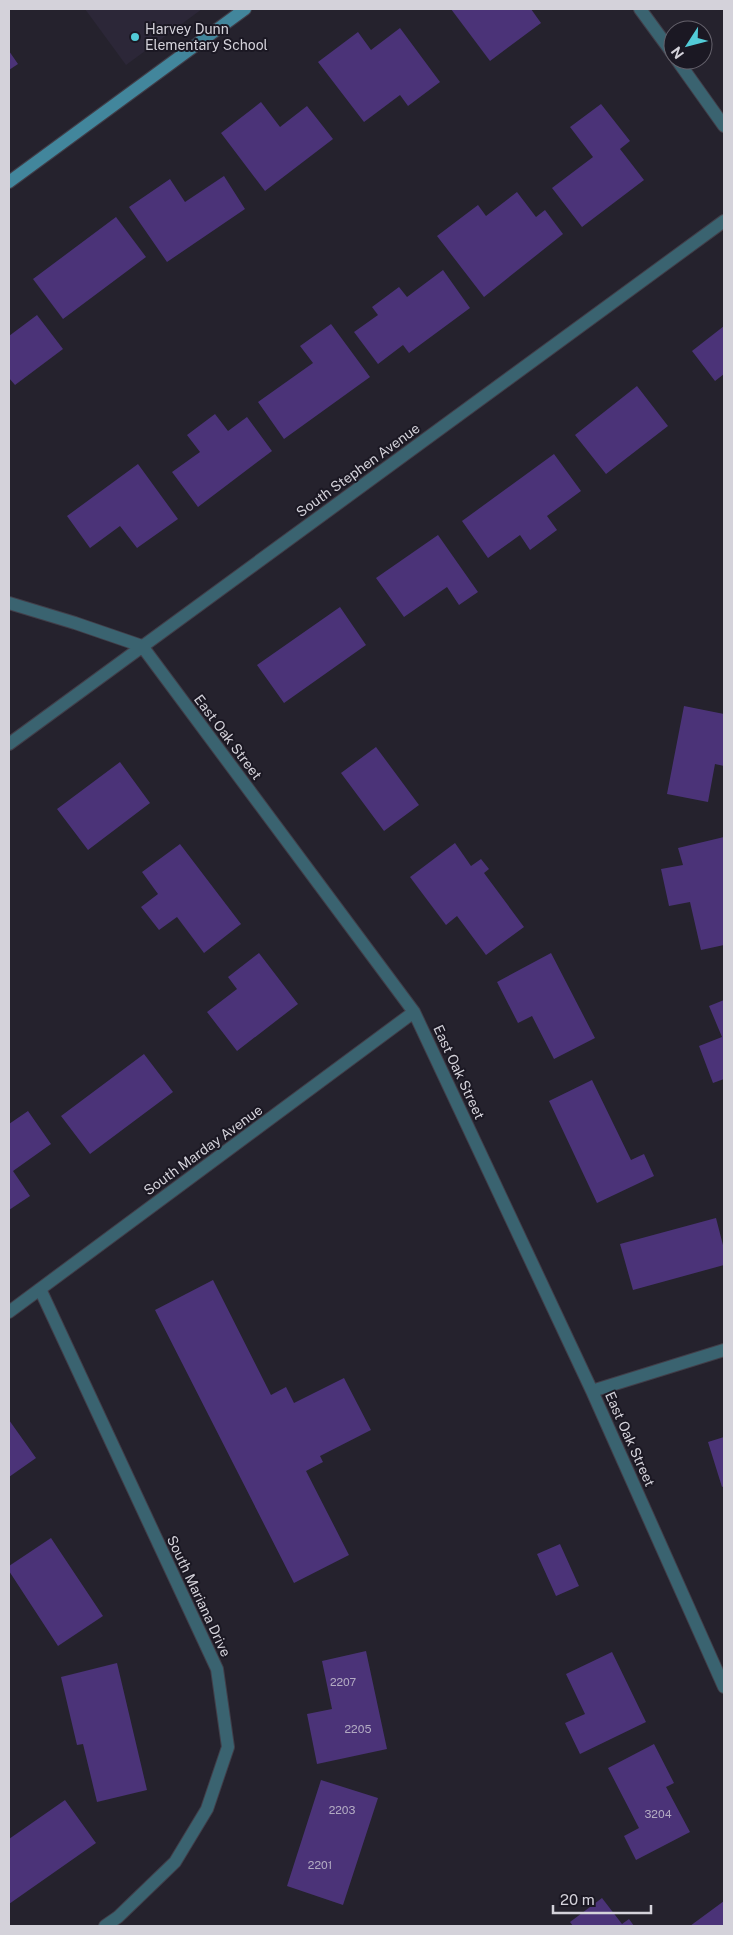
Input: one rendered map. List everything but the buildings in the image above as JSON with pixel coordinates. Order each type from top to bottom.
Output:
[{"type":"street","points":[[9,182],[244,9]]},
{"type":"street","points":[[640,9],[663,40]]},
{"type":"street","points":[[684,70],[724,126]]},
{"type":"street","name":"South Stephen Avenue","points":[[9,744],[724,221]]},
{"type":"street","points":[[9,603],[142,646]]},
{"type":"street","name":"East Oak Street","points":[[142,646],[414,1012],[592,1390],[724,1686]]},
{"type":"street","name":"South Marday Avenue","points":[[9,1312],[414,1012]]},
{"type":"street","name":"South Mariana Drive","points":[[40,1289],[217,1669],[228,1747],[207,1809],[175,1862],[118,1917],[105,1926]]},
{"type":"street","points":[[592,1390],[724,1350]]},
{"type":"shaded area","name":"Harvey Dunn Elementary School","points":[[85,9],[202,9],[126,65]]},
{"type":"place","name":"Harvey Dunn Elementary School","points":[[135,37]]}]
